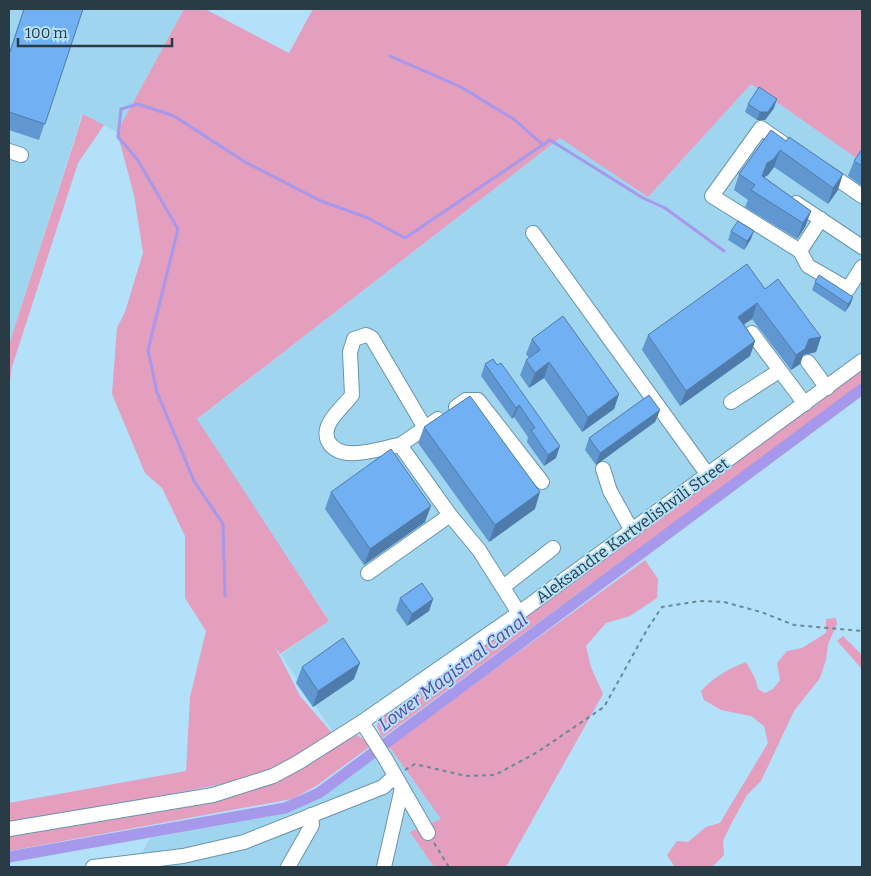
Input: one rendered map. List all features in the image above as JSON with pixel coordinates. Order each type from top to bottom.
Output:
[{"type":"street","points":[[792,149],[761,128],[712,196],[800,251],[808,266],[848,290],[862,267]]},
{"type":"street","points":[[816,165],[862,196]]},
{"type":"street","points":[[783,194],[862,247]]},
{"type":"street","points":[[800,251],[821,219]]},
{"type":"street","points":[[533,232],[708,475]]},
{"type":"street","points":[[752,333],[804,404]]},
{"type":"street","points":[[426,428],[372,338],[366,335],[354,339],[350,352],[352,395],[328,425],[326,436],[331,446],[338,451],[350,454],[400,445],[426,428],[466,400],[478,400],[542,482]]},
{"type":"street","name":"Aleksandre Kartvelishvili Street","points":[[9,829],[213,795],[245,786],[273,776],[365,727],[862,361]]},
{"type":"street","points":[[808,362],[827,388]]},
{"type":"street","points":[[731,402],[779,371]]},
{"type":"street","points":[[400,445],[450,515],[479,550],[519,613]]},
{"type":"street","points":[[603,469],[610,491],[632,532]]},
{"type":"street","points":[[368,573],[450,515]]},
{"type":"street","points":[[502,587],[553,548]]},
{"type":"street","points":[[365,727],[428,833]]},
{"type":"street","points":[[93,867],[180,862],[259,838],[311,815],[398,782]]},
{"type":"street","points":[[384,867],[398,782]]},
{"type":"street","points":[[288,867],[312,825],[311,815]]},
{"type":"street","points":[[389,845],[396,867]]},
{"type":"path","points":[[398,782],[415,764],[466,776],[495,775],[536,753],[604,707],[662,607],[700,601],[724,602],[761,612],[794,625],[862,631]]},
{"type":"path","points":[[428,833],[449,867]]},
{"type":"shaded area","points":[[9,9],[184,9],[117,132],[82,114],[9,345]]},
{"type":"shaded area","points":[[184,9],[205,9],[289,53],[313,9],[862,9],[862,162],[751,84],[648,197],[560,138],[197,419],[329,621],[280,654],[274,645],[300,696],[332,733],[282,766],[232,782],[9,826],[9,803],[186,771],[190,697],[206,631],[185,598],[185,536],[162,488],[145,473],[112,394],[117,328],[125,312],[143,253],[134,195],[117,132]]},
{"type":"shaded area","points":[[751,84],[862,162],[862,361],[337,738],[281,655],[329,620],[195,421],[560,138],[648,197]]},
{"type":"shaded area","points":[[83,114],[104,125],[78,163],[12,367],[9,387],[9,345]]},
{"type":"shaded area","points":[[862,370],[862,384],[382,738],[377,726],[379,719],[532,612],[811,404]]},
{"type":"shaded area","points":[[645,560],[658,579],[657,598],[630,616],[606,623],[586,646],[591,667],[603,694],[506,867],[434,867],[410,832],[441,819],[389,746]]},
{"type":"shaded area","points":[[836,618],[837,624],[828,644],[826,660],[820,678],[794,711],[761,781],[747,795],[730,826],[723,841],[724,855],[712,867],[675,867],[667,855],[677,841],[688,842],[706,827],[720,823],[768,743],[764,726],[751,716],[721,710],[704,700],[701,691],[722,674],[746,662],[755,678],[758,689],[765,693],[773,689],[780,680],[777,663],[787,651],[802,648],[826,633],[826,619]]},
{"type":"shaded area","points":[[843,636],[862,655],[862,669],[837,641]]},
{"type":"shaded area","points":[[357,735],[372,745],[316,786],[292,799],[9,851],[9,835],[294,771]]},
{"type":"shaded area","points":[[389,746],[441,819],[411,832],[434,867],[134,867],[150,838],[280,814],[301,807],[317,799]]},
{"type":"building","points":[[24,9],[83,9],[45,124],[9,112],[9,55]]},
{"type":"building","points":[[759,87],[777,99],[768,112],[760,112],[748,104]]},
{"type":"building","points":[[771,130],[786,141],[789,137],[843,174],[833,188],[780,150],[774,159],[767,163],[762,176],[811,211],[803,223],[751,190],[755,185],[739,174]]},
{"type":"building","points":[[862,149],[862,166],[854,161]]},
{"type":"building","points":[[738,221],[754,231],[747,241],[731,231]]},
{"type":"building","points":[[747,264],[765,289],[778,279],[821,337],[809,339],[805,349],[796,355],[757,303],[738,317],[755,341],[686,391],[648,335]]},
{"type":"building","points":[[819,275],[853,297],[848,304],[815,282]]},
{"type":"building","points":[[563,316],[619,394],[588,417],[549,362],[535,373],[526,360],[540,350],[532,339]]},
{"type":"building","points":[[493,359],[497,365],[501,363],[560,446],[548,455],[531,430],[535,428],[519,405],[516,408],[485,364]]},
{"type":"building","points":[[649,395],[660,410],[600,453],[589,438]]},
{"type":"building","points":[[470,396],[540,492],[495,525],[424,427]]},
{"type":"building","points":[[391,449],[431,506],[370,549],[331,492]]},
{"type":"building","points":[[422,583],[433,599],[412,614],[400,598]]},
{"type":"building","points":[[343,638],[360,663],[318,691],[302,667]]},
{"type":"waterway","points":[[390,56],[461,87],[515,120],[543,145]]},
{"type":"waterway","points":[[225,596],[223,524],[194,481],[157,392],[148,350],[178,229],[137,159],[118,137],[121,109],[138,104],[174,116],[245,162],[321,201],[368,218],[405,238],[550,140],[643,198],[665,208],[724,251]]},
{"type":"waterway","name":"Lower Magistral Canal","points":[[9,857],[285,808],[319,793],[862,389]]}]
